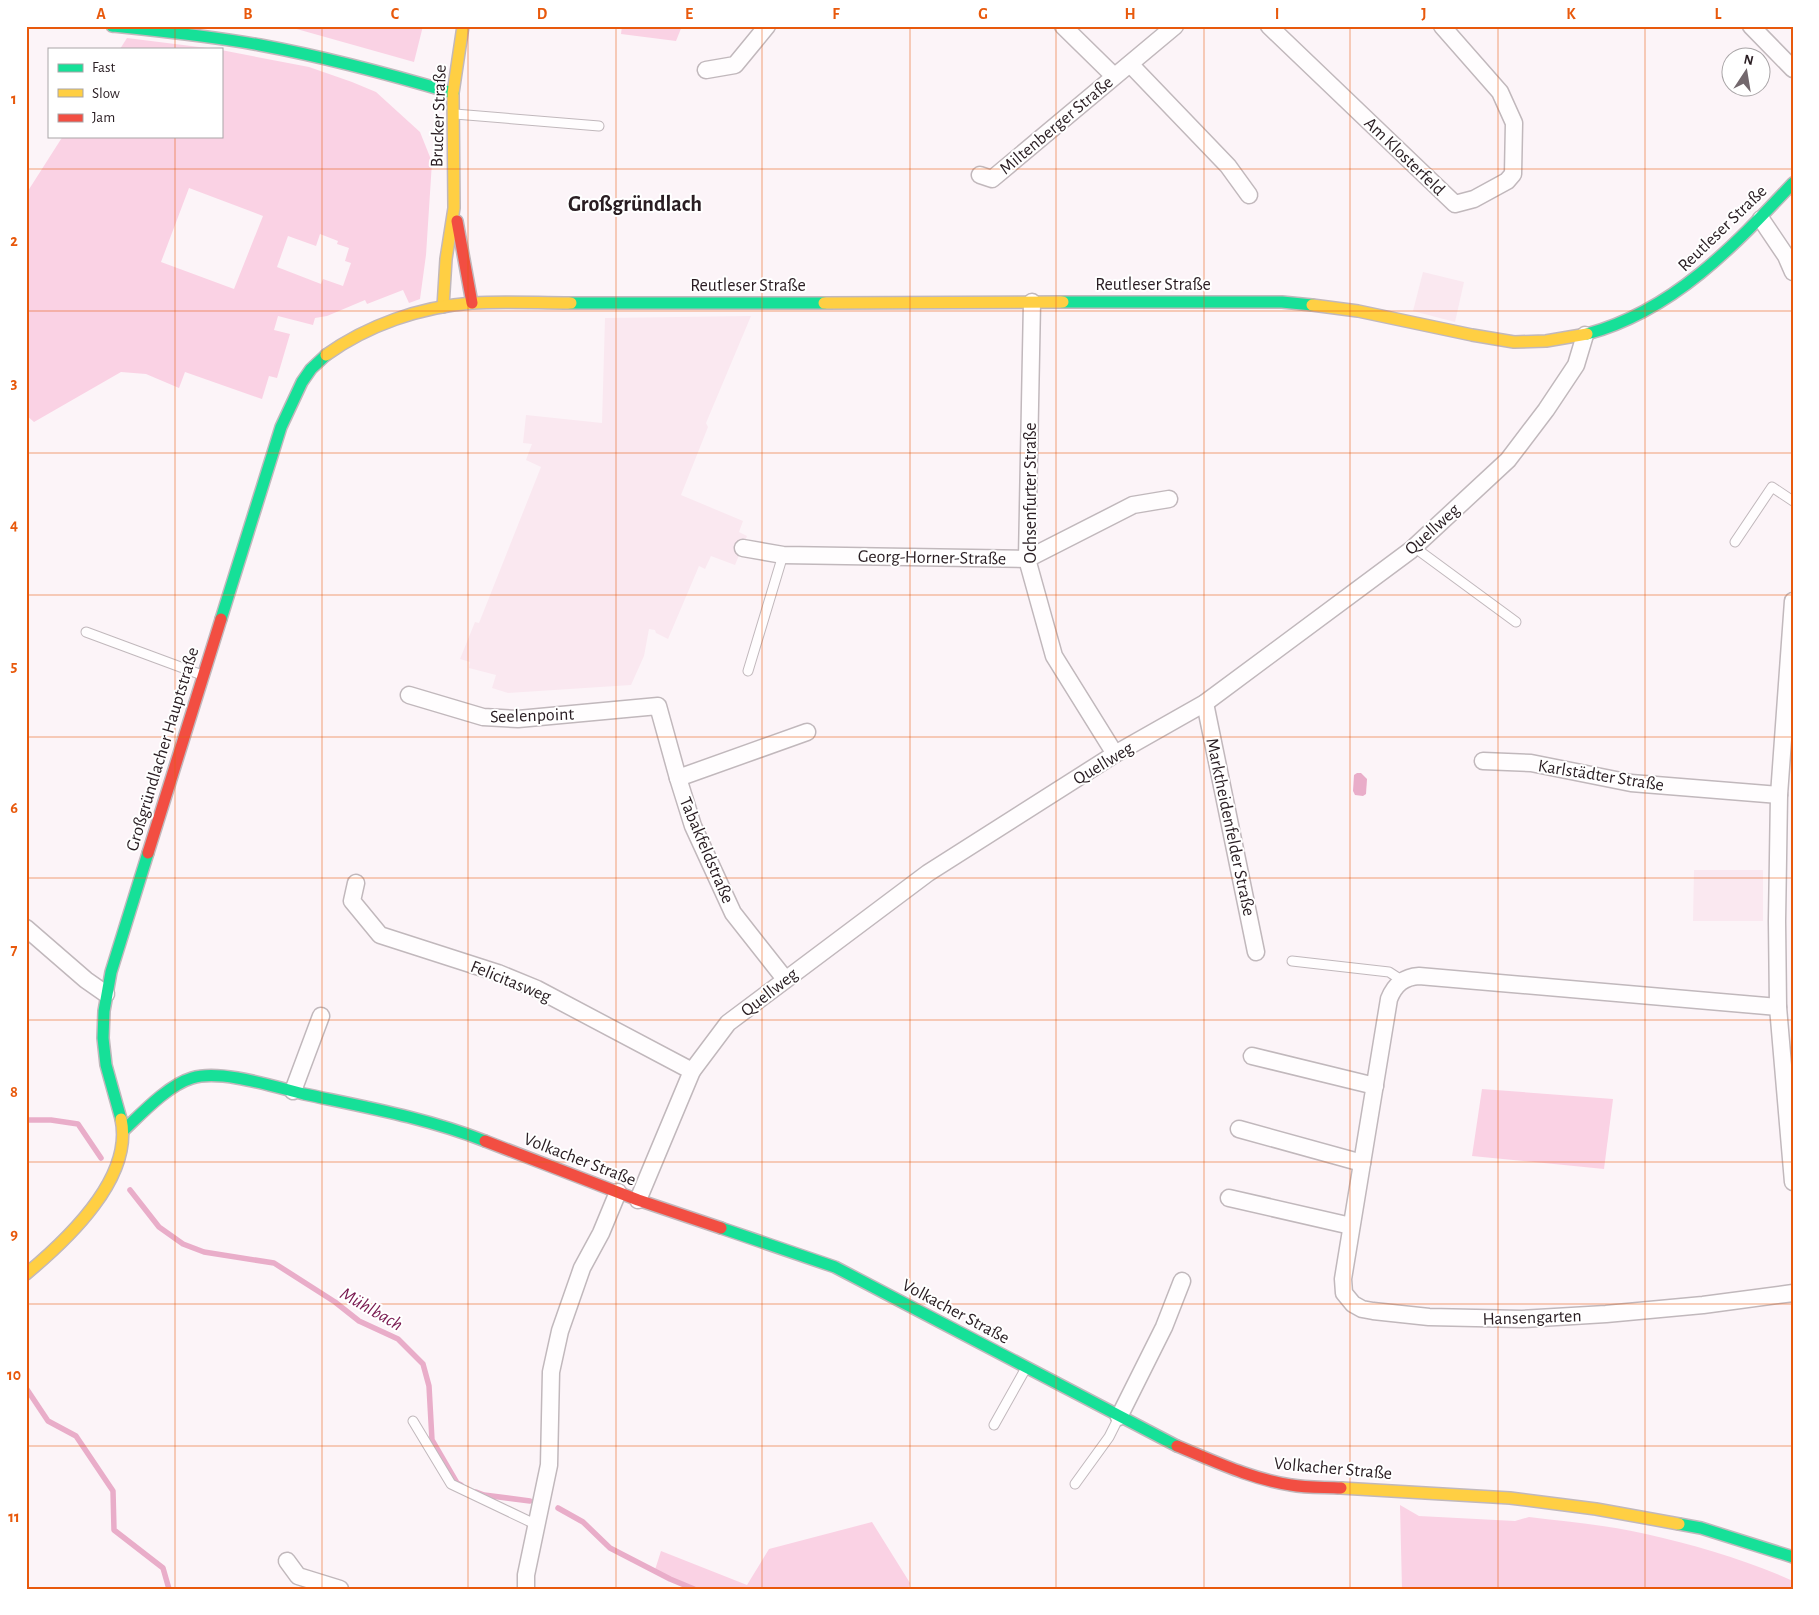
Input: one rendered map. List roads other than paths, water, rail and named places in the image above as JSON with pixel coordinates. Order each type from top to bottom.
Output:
[{"type":"street","points":[[112,26],[231,40],[292,51],[371,69],[453,94]]},
{"type":"street","name":"Brucker Straße","points":[[463,26],[453,94],[454,208],[472,304]]},
{"type":"street","points":[[706,70],[735,65],[767,26]]},
{"type":"street","points":[[1063,26],[1114,76]]},
{"type":"street","name":"Miltenberger Straße","points":[[980,175],[992,179],[1175,26]]},
{"type":"street","name":"Am Klosterfeld","points":[[1269,26],[1456,204],[1474,199],[1507,181],[1512,174],[1514,123],[1500,92],[1442,26]]},
{"type":"street","points":[[1751,26],[1793,69]]},
{"type":"street","name":"Miltenberger Straße","points":[[1130,64],[1228,166],[1249,195]]},
{"type":"street","name":"Reutleser Straße","points":[[455,305],[1291,302],[1337,307],[1507,341],[1538,342],[1585,335],[1638,315],[1676,294],[1713,265],[1760,219],[1793,183]]},
{"type":"street","name":"Brucker Straße","points":[[443,307],[446,252],[454,208]]},
{"type":"street","points":[[1760,219],[1782,250],[1793,272]]},
{"type":"street","name":"Ochsenfurter Straße","points":[[1032,302],[1027,559],[1054,656],[1115,754]]},
{"type":"street","name":"Großgründlacher Hauptstraße","points":[[26,1274],[68,1237],[92,1206],[117,1166],[123,1145],[124,1131],[104,1055],[102,1025],[111,972],[281,427],[290,405],[302,382],[312,369],[324,357],[353,337],[388,322],[455,305]]},
{"type":"street","name":"Quellweg","points":[[638,1200],[692,1071],[728,1023],[928,873],[1115,754],[1206,703],[1414,548],[1508,460],[1576,366],[1585,335]]},
{"type":"street","name":"Georg-Horner-Straße","points":[[743,548],[783,555],[1027,559],[1133,506],[1169,499]]},
{"type":"street","points":[[1793,601],[1779,795],[1785,921],[1778,1007],[1793,1182]]},
{"type":"street","name":"Seelenpoint","points":[[409,695],[483,717],[500,718],[658,706]]},
{"type":"street","name":"Marktheidenfelder Straße","points":[[1206,703],[1256,952]]},
{"type":"street","name":"Tabakfeldstraße","points":[[658,706],[678,778],[694,826],[733,913],[785,979]]},
{"type":"street","points":[[678,778],[807,732]]},
{"type":"street","name":"Karlstädter Straße","points":[[1483,761],[1531,763],[1631,783],[1779,795]]},
{"type":"street","name":"Felicitasweg","points":[[356,884],[352,901],[380,935],[498,973],[537,989],[692,1071]]},
{"type":"street","points":[[26,928],[86,980],[106,994]]},
{"type":"street","points":[[1403,981],[1410,977],[1419,976],[1778,1007]]},
{"type":"street","name":"Hansengarten","points":[[1403,981],[1394,988],[1390,999],[1351,1226],[1344,1279],[1344,1294],[1353,1304],[1362,1309],[1373,1311],[1429,1317],[1522,1319],[1606,1314],[1793,1293]]},
{"type":"street","points":[[292,1091],[321,1016]]},
{"type":"street","points":[[1252,1056],[1375,1086]]},
{"type":"street","name":"Volkacher Straße","points":[[124,1131],[134,1120],[170,1090],[188,1078],[199,1076],[217,1076],[421,1120],[465,1133],[638,1200],[835,1267],[1170,1444],[1232,1469],[1286,1484],[1510,1498],[1596,1509],[1701,1528],[1793,1557]]},
{"type":"street","points":[[1239,1130],[1362,1163]]},
{"type":"street","points":[[526,1589],[526,1575],[550,1465],[551,1372],[560,1331],[582,1268],[602,1233],[618,1192]]},
{"type":"street","points":[[1229,1198],[1351,1226]]},
{"type":"street","points":[[1119,1417],[1164,1327],[1182,1281]]},
{"type":"street","points":[[287,1561],[298,1576],[340,1589]]},
{"type":"lane","points":[[453,114],[599,126]]},
{"type":"lane","points":[[1735,542],[1772,486],[1793,501]]},
{"type":"lane","points":[[1414,548],[1516,622]]},
{"type":"lane","points":[[748,672],[783,555]]},
{"type":"lane","points":[[86,632],[203,676]]},
{"type":"lane","points":[[1292,961],[1389,972],[1403,981]]},
{"type":"lane","points":[[994,1425],[1026,1368]]},
{"type":"lane","points":[[1076,1484],[1110,1437],[1119,1417]]},
{"type":"lane","points":[[413,1421],[451,1484],[537,1526]]},
{"type":"waterway","name":"Mühlbach","points":[[26,1120],[51,1120],[78,1124],[101,1158]]},
{"type":"waterway","name":"Mühlbach","points":[[130,1190],[159,1227],[183,1244],[204,1252],[274,1263],[335,1302],[359,1321],[398,1339],[423,1364],[429,1386],[432,1440],[457,1483],[461,1485]]},
{"type":"waterway","points":[[26,1388],[48,1421],[76,1436],[113,1491],[114,1530],[163,1568],[169,1589]]},
{"type":"waterway","name":"Mühlbach","points":[[476,1492],[484,1495],[530,1501]]},
{"type":"waterway","name":"Mühlbach","points":[[558,1508],[583,1522],[610,1548],[670,1579],[694,1589]]},
{"type":"district","name":"Großgründlach","points":[[635,203]]}]
